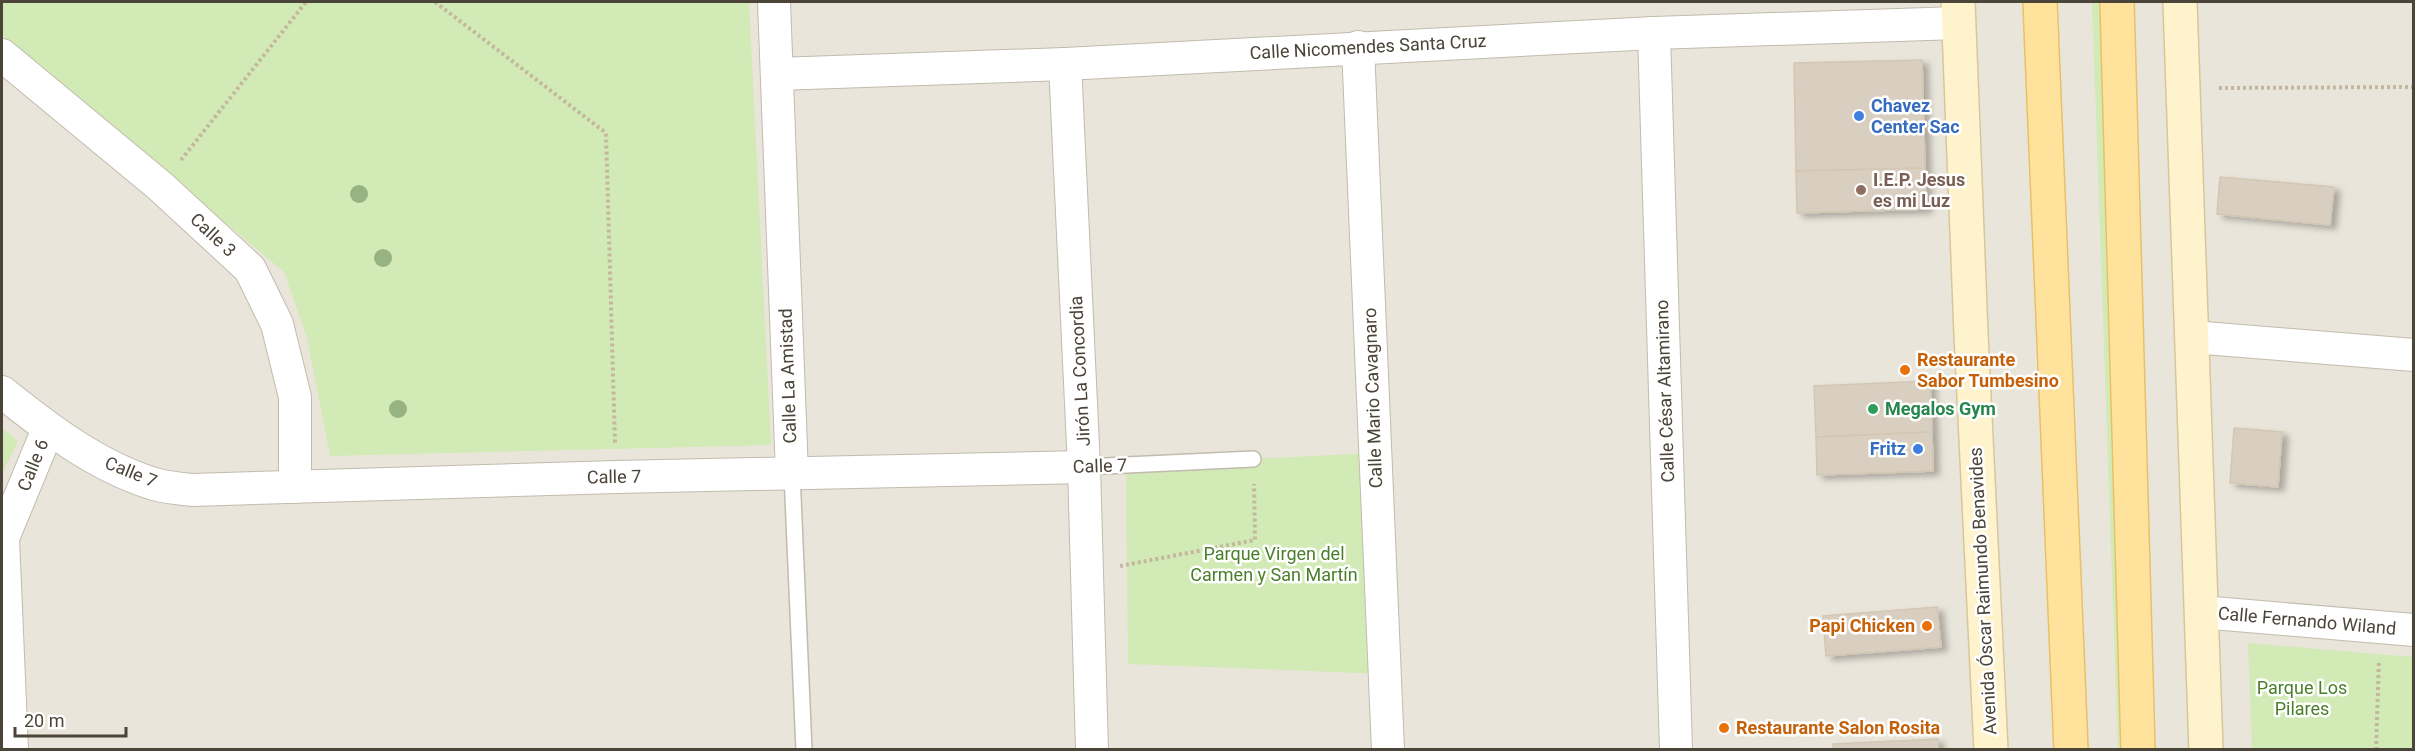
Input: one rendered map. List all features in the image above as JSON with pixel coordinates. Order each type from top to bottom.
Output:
[{"type":"main road","points":[[2040,2],[2071,750]]},
{"type":"main road","points":[[2117,2],[2138,750]]},
{"type":"main road","points":[[2180,2],[2206,750]]},
{"type":"main road","name":"Avenida Óscar Raimundo Benavides","points":[[1958,12],[1991,750]]},
{"type":"street","name":"Calle La Amistad","points":[[774,2],[792,474]]},
{"type":"street","name":"Calle Nicomendes Santa Cruz","points":[[777,74],[1065,64],[1654,33],[1958,12]]},
{"type":"street","name":"Calle César Altamirano","points":[[1654,33],[1676,750]]},
{"type":"street","name":"Calle Mario Cavagnaro","points":[[1358,47],[1388,750]]},
{"type":"street","name":"Calle 3","points":[[2,55],[160,186],[249,269],[277,324],[295,397],[295,487]]},
{"type":"street","name":"Jirón La Concordia","points":[[1065,64],[1084,467],[1092,750]]},
{"type":"street","points":[[2192,337],[2414,355]]},
{"type":"street","name":"Calle 7","points":[[2,392],[48,429],[114,469],[153,484],[192,490],[616,477],[1084,467]]},
{"type":"street","name":"Calle 6","points":[[12,750],[3,538],[48,429]]},
{"type":"street","name":"Calle Fernando Wiland","points":[[2201,612],[2414,630]]},
{"type":"lane","name":"Calle 7","points":[[1084,467],[1253,459]]},
{"type":"lane","name":"Calle La Amistad","points":[[792,474],[804,750]]},
{"type":"path","points":[[160,186],[306,2]]},
{"type":"path","points":[[435,2],[606,133],[616,477]]},
{"type":"path","points":[[2183,88],[2414,87]]},
{"type":"path","points":[[1087,573],[1255,540],[1253,459]]},
{"type":"path","points":[[2376,750],[2379,627]]},
{"type":"shaded area","points":[[2,2],[2413,2],[2413,749],[2,749]]},
{"type":"green space","points":[[2,2],[749,2],[771,445],[330,456],[307,338],[284,272],[2,35]]},
{"type":"green space","points":[[2092,2],[2110,2],[2132,749],[2118,749]]},
{"type":"green space","points":[[2,428],[18,441],[2,474]]},
{"type":"green space","name":"Parque Virgen del Carmen y San Martín","points":[[1375,453],[1385,674],[1128,664],[1126,465]]},
{"type":"green space","name":"Parque Los Pilares","points":[[2248,643],[2413,657],[2413,749],[2252,749]]},
{"type":"building","name":"Chavez Center Sac","points":[[1922,60],[1925,168],[1796,171],[1794,63]]},
{"type":"building","name":"I.E.P. Jesus es mi Luz","points":[[1925,168],[1926,209],[1797,213],[1796,171]]},
{"type":"building","points":[[2220,177],[2334,187],[2330,225],[2217,214]]},
{"type":"building","name":"Megalos Gym","points":[[1930,381],[1932,432],[1816,437],[1814,386]]},
{"type":"building","points":[[2234,428],[2282,432],[2278,487],[2230,483]]},
{"type":"building","points":[[1932,432],[1933,471],[1817,475],[1816,437]]},
{"type":"building","points":[[1937,607],[1941,647],[1826,656],[1823,616]]},
{"type":"building","points":[[1938,739],[1938,750],[1833,750],[1833,744]]},
{"type":"place","name":"Chavez Center Sac","points":[[1859,116]]},
{"type":"place","name":"I.E.P. Jesus es mi Luz","points":[[1861,190]]},
{"type":"place","name":"Restaurante Sabor Tumbesino","points":[[1905,370]]},
{"type":"place","name":"Megalos Gym","points":[[1873,409]]},
{"type":"place","name":"Fritz","points":[[1918,449]]},
{"type":"place","name":"Papi Chicken","points":[[1927,626]]},
{"type":"place","name":"Restaurante Salon Rosita","points":[[1724,728]]}]
